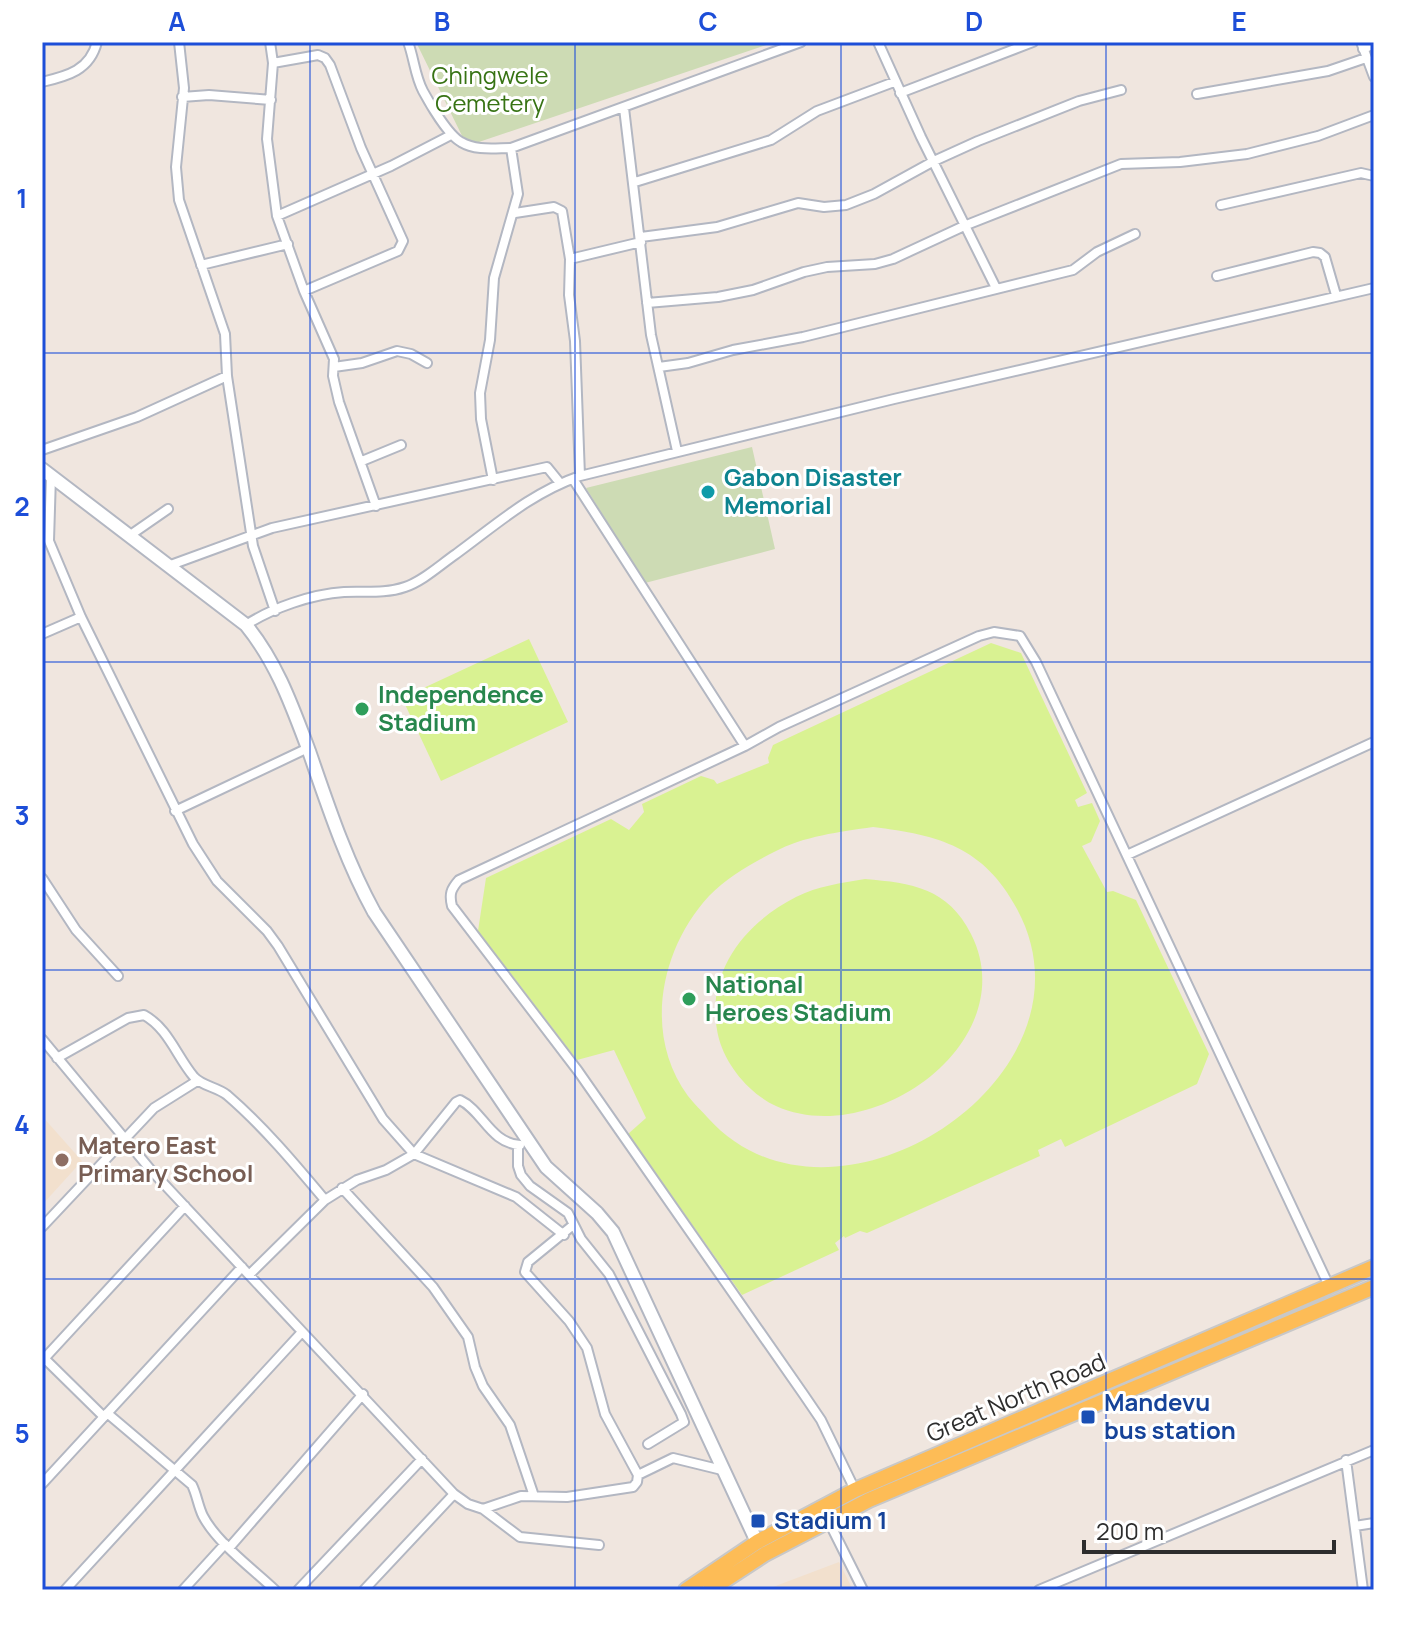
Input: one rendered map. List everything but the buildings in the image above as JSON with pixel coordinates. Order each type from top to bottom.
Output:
[{"type":"main road","name":"Great North Road","points":[[686,1590],[757,1542],[855,1490],[1374,1267]]},
{"type":"main road","name":"Great North Road","points":[[710,1590],[765,1554],[828,1520],[1008,1439],[1374,1287]]},
{"type":"street","points":[[42,82],[75,72],[92,58],[97,42]]},
{"type":"street","points":[[179,42],[184,88],[176,167],[179,200],[225,334],[227,376],[253,546],[275,611]]},
{"type":"street","points":[[270,42],[273,63],[267,139],[277,216],[304,291],[334,359],[333,376],[339,402],[376,506]]},
{"type":"street","points":[[408,42],[423,91],[451,135],[462,143],[478,148],[511,148],[801,42]]},
{"type":"street","points":[[878,42],[894,82],[996,288]]},
{"type":"street","points":[[900,93],[1033,42]]},
{"type":"street","points":[[1197,94],[1328,71],[1374,44]]},
{"type":"street","points":[[1363,49],[1374,77]]},
{"type":"street","points":[[273,63],[318,55],[325,58],[403,241],[398,251],[304,291]]},
{"type":"street","points":[[635,182],[771,140],[817,111],[894,82]]},
{"type":"street","points":[[570,259],[641,240],[717,227],[798,203],[824,207],[846,205],[874,194],[934,161],[1079,101],[1121,90]]},
{"type":"street","points":[[182,97],[209,95],[271,100]]},
{"type":"street","points":[[624,108],[647,303],[677,451]]},
{"type":"street","points":[[647,303],[741,292],[827,267],[875,264],[1121,164],[1180,162],[1247,154],[1318,136],[1374,115]]},
{"type":"street","points":[[277,216],[391,166],[451,135]]},
{"type":"street","points":[[493,480],[481,419],[480,393],[490,340],[494,278],[518,194],[511,148]]},
{"type":"street","points":[[1221,205],[1361,173],[1374,176]]},
{"type":"street","points":[[515,213],[558,208],[562,211],[570,259],[576,478],[745,746]]},
{"type":"street","points":[[659,367],[803,337],[1073,270],[1097,252],[1135,234]]},
{"type":"street","points":[[201,265],[288,244]]},
{"type":"street","points":[[1217,276],[1313,252],[1320,253],[1325,257],[1336,295]]},
{"type":"street","points":[[246,625],[275,611],[341,592],[388,591],[406,587],[437,568],[528,499],[576,478],[677,451],[1374,288]]},
{"type":"street","points":[[334,367],[362,363],[397,351],[411,354],[427,363]]},
{"type":"street","points":[[42,450],[137,417],[227,376]]},
{"type":"street","points":[[362,461],[401,445]]},
{"type":"street","points":[[168,566],[251,533],[547,467],[560,483]]},
{"type":"street","points":[[47,472],[246,625],[265,648],[308,748],[352,870],[374,912],[487,1077],[523,1144],[613,1232],[757,1542]]},
{"type":"street","points":[[47,472],[49,541],[81,617],[175,811],[217,881],[278,946],[383,1119],[414,1154],[516,1197],[564,1235]]},
{"type":"street","points":[[129,536],[168,509]]},
{"type":"street","points":[[42,634],[81,617]]},
{"type":"street","points":[[855,1490],[821,1420],[804,1395],[578,1071],[452,906],[449,895],[459,880],[745,746],[779,727],[979,636],[994,632],[1020,636],[1036,662],[1330,1288]]},
{"type":"street","points":[[1127,855],[1374,742]]},
{"type":"street","points":[[175,811],[308,748]]},
{"type":"street","points":[[42,878],[76,930],[118,976]]},
{"type":"street","points":[[57,1058],[128,1018],[144,1015],[165,1034],[197,1081],[224,1092],[280,1148],[325,1200]]},
{"type":"street","points":[[42,1039],[185,1206],[454,1494],[468,1504],[483,1509],[520,1537],[599,1545]]},
{"type":"street","points":[[42,1227],[124,1138],[165,1100],[197,1081]]},
{"type":"street","points":[[249,1275],[325,1200],[342,1188],[386,1170],[414,1154],[460,1100],[468,1104],[493,1132],[523,1144]]},
{"type":"street","points":[[523,1144],[518,1166],[521,1175],[530,1186],[568,1213],[572,1226],[609,1274],[683,1418],[684,1422],[648,1444]]},
{"type":"street","points":[[342,1188],[433,1287],[468,1337],[483,1386],[510,1425],[534,1496]]},
{"type":"street","points":[[185,1206],[43,1359],[192,1485],[204,1518],[227,1546],[275,1590]]},
{"type":"street","points":[[483,1509],[508,1500],[534,1496],[567,1497],[633,1487],[637,1482],[638,1475],[602,1405],[587,1348],[569,1321],[525,1272],[528,1262],[572,1226]]},
{"type":"street","points":[[42,1484],[242,1267]]},
{"type":"street","points":[[65,1590],[302,1332]]},
{"type":"street","points":[[183,1590],[227,1546],[363,1394]]},
{"type":"street","points":[[1043,1589],[1374,1450]]},
{"type":"street","points":[[638,1475],[673,1458],[722,1470]]},
{"type":"street","points":[[298,1590],[422,1459]]},
{"type":"street","points":[[1346,1460],[1363,1589],[1374,1585]]},
{"type":"street","points":[[364,1590],[454,1494]]},
{"type":"street","points":[[828,1520],[863,1590]]},
{"type":"street","points":[[1355,1526],[1374,1523]]},
{"type":"shaded area","name":"Matero East Primary School","points":[[42,1116],[82,1161],[42,1205]]},
{"type":"shaded area","points":[[839,1562],[853,1590],[765,1590]]},
{"type":"green space","name":"Chingwele Cemetery","points":[[416,42],[775,42],[467,146]]},
{"type":"green space","points":[[752,447],[775,549],[645,583],[586,488]]},
{"type":"green space","points":[[529,639],[568,722],[441,781],[402,698]]},
{"type":"green space","points":[[991,643],[1021,653],[1087,793],[1075,800],[1078,807],[1092,803],[1100,821],[1091,842],[1082,846],[1107,892],[1113,891],[1136,900],[1209,1054],[1197,1084],[1065,1147],[1061,1139],[1038,1150],[1040,1156],[867,1233],[860,1231],[844,1236],[835,1243],[839,1250],[742,1295],[628,1134],[646,1118],[614,1050],[577,1060],[478,931],[486,878],[611,819],[629,830],[644,812],[642,804],[701,776],[717,784],[769,763],[773,745]],"holes":[[[873,827],[919,834],[957,848],[990,871],[1004,888],[1017,909],[1035,972],[1025,1032],[992,1085],[943,1128],[884,1157],[821,1167],[761,1156],[708,1118],[688,1096],[674,1072],[665,1046],[663,993],[679,941],[692,917],[716,889],[774,852],[797,842],[835,833]]]},
{"type":"green space","points":[[865,879],[927,891],[940,897],[962,919],[971,934],[982,974],[977,1012],[959,1047],[930,1077],[895,1099],[855,1113],[814,1116],[776,1106],[749,1087],[723,1049],[715,1016],[722,974],[743,938],[776,909],[813,890]]},
{"type":"place","name":"Gabon Disaster Memorial","points":[[708,492]]},
{"type":"place","name":"Independence Stadium","points":[[362,709]]},
{"type":"place","name":"National Heroes Stadium","points":[[689,999]]},
{"type":"place","name":"Matero East Primary School","points":[[62,1160]]},
{"type":"place","name":"Mandevu bus station","points":[[1088,1417]]},
{"type":"place","name":"Stadium 1","points":[[758,1521]]}]
